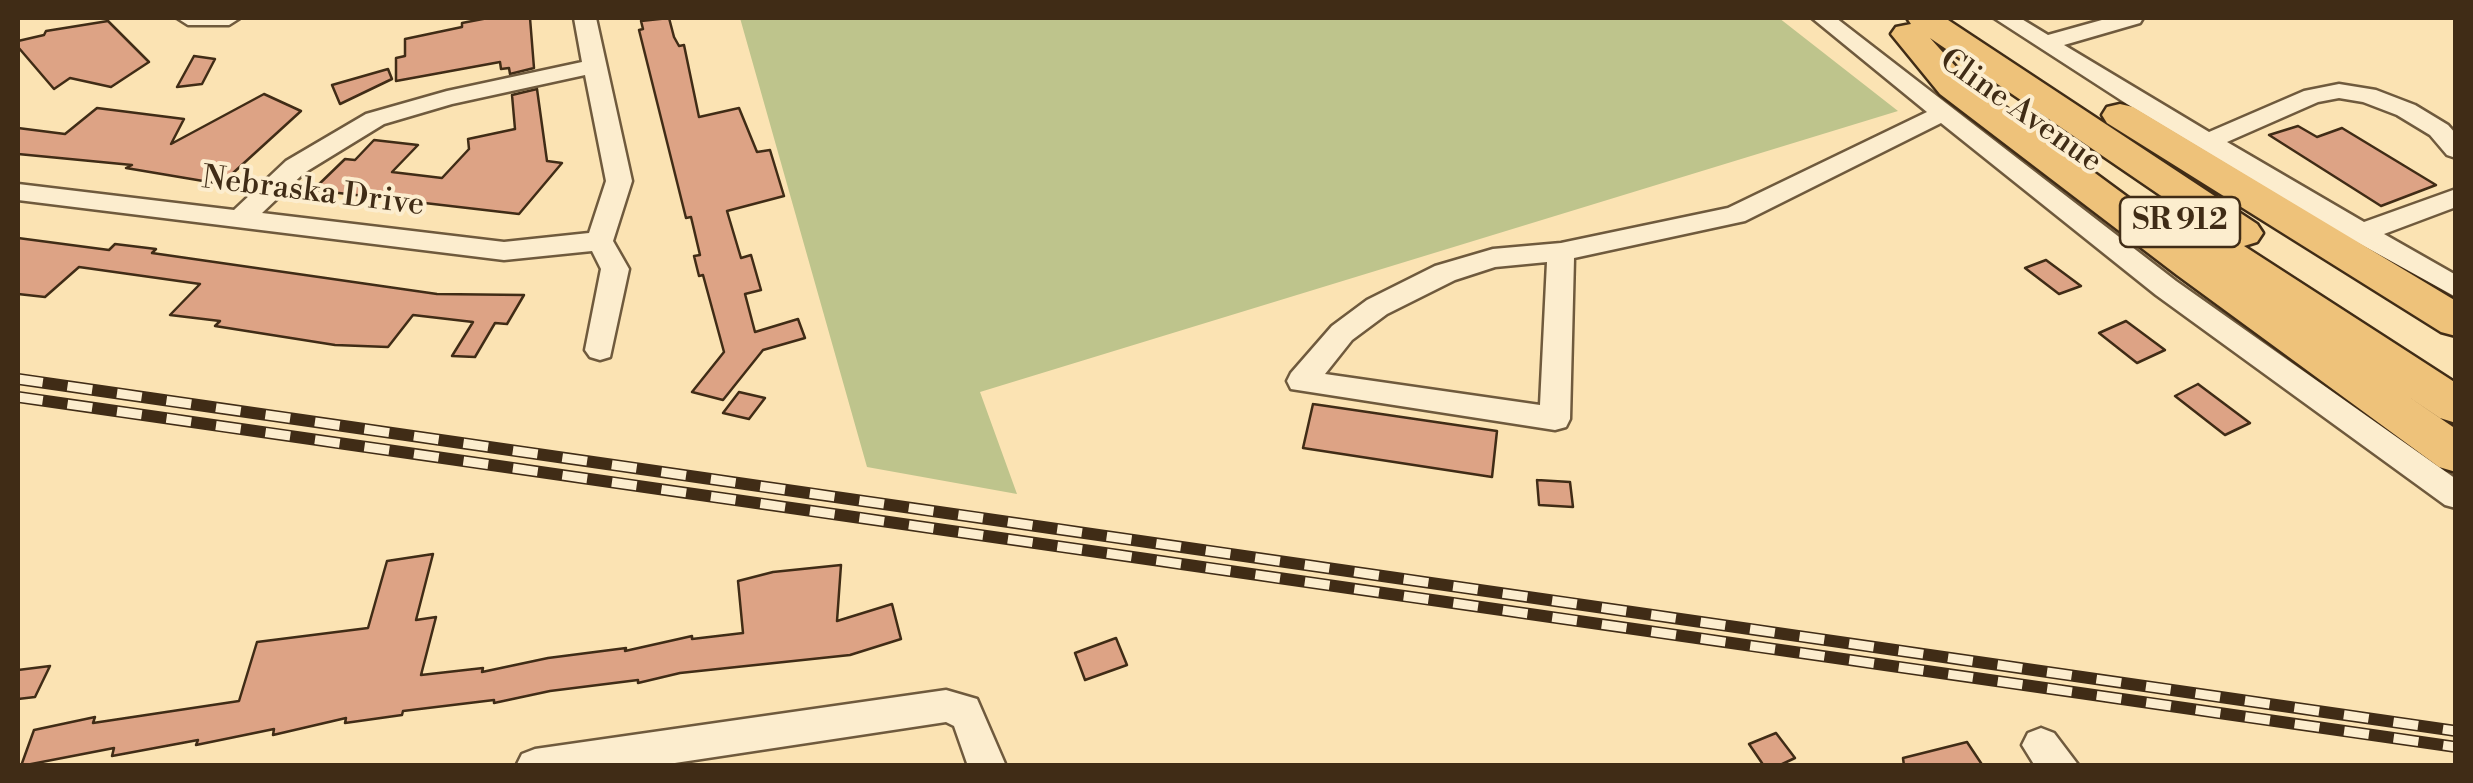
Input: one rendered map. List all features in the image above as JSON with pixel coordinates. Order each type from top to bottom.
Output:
[{"type":"highway","points":[[1969,18],[2456,321]]},
{"type":"highway","points":[[1905,23],[1953,86],[2192,265],[2456,454]]},
{"type":"highway","name":"Cline Avenue","points":[[1905,23],[2456,368]]},
{"type":"highway","name":"Cline Avenue","points":[[1905,23],[2456,406]]},
{"type":"street","points":[[188,18],[230,18]]},
{"type":"street","points":[[586,18],[620,181],[600,241],[615,269],[600,350]]},
{"type":"street","points":[[1823,18],[2166,288],[2456,496]]},
{"type":"street","points":[[2006,18],[2456,288]]},
{"type":"street","points":[[2046,43],[2132,18]]},
{"type":"street","points":[[239,220],[321,148],[376,120],[433,102],[595,66]]},
{"type":"street","points":[[2207,142],[2312,96],[2339,91],[2368,94],[2406,110],[2439,130],[2456,150]]},
{"type":"street","points":[[1561,252],[1555,419],[1302,381],[1342,333],[1404,291],[1476,262],[1561,252],[1736,215],[1904,129],[1945,113]]},
{"type":"street","name":"Nebraska Drive","points":[[18,192],[504,251],[600,241]]},
{"type":"street","points":[[2360,233],[2456,197]]},
{"type":"street","points":[[535,766],[932,707],[964,711],[987,766]]},
{"type":"green space","points":[[740,18],[1779,18],[1898,111],[980,392],[1017,494],[867,467]]},
{"type":"building","points":[[488,18],[530,18],[534,68],[510,74],[509,68],[501,69],[500,62],[396,81],[396,58],[405,56],[405,39]]},
{"type":"building","points":[[669,18],[679,46],[684,45],[699,117],[739,108],[757,152],[770,150],[784,196],[727,211],[741,258],[751,255],[761,290],[745,294],[755,332],[798,319],[805,338],[763,350],[723,400],[692,392],[724,352],[703,275],[699,276],[694,256],[700,255],[691,217],[686,218],[639,30],[643,29],[641,21]]},
{"type":"building","points":[[108,21],[149,62],[111,87],[70,78],[54,89],[18,47],[18,41],[44,35],[46,31]]},
{"type":"building","points":[[194,56],[215,59],[202,84],[177,87]]},
{"type":"building","points":[[388,69],[392,79],[340,104],[332,85]]},
{"type":"building","points":[[537,89],[547,161],[562,163],[519,214],[313,190],[345,159],[355,160],[374,140],[418,145],[392,172],[442,178],[469,149],[468,139],[515,129],[512,95]]},
{"type":"building","points":[[264,94],[301,111],[221,184],[126,168],[132,165],[18,154],[18,128],[65,134],[97,108],[184,119],[171,144]]},
{"type":"building","points":[[2298,126],[2317,137],[2342,128],[2436,185],[2381,206],[2269,135]]},
{"type":"building","points":[[18,238],[109,250],[115,244],[156,249],[152,253],[437,294],[524,295],[507,324],[495,323],[475,357],[452,356],[473,322],[413,315],[388,347],[335,345],[215,326],[220,321],[170,315],[200,284],[79,267],[45,297],[18,294]]},
{"type":"building","points":[[2046,260],[2081,286],[2059,294],[2025,268]]},
{"type":"building","points":[[2126,321],[2165,350],[2137,363],[2099,333]]},
{"type":"building","points":[[2198,384],[2250,423],[2225,435],[2175,396]]},
{"type":"building","points":[[739,392],[765,398],[749,419],[723,413]]},
{"type":"building","points":[[1313,404],[1497,431],[1492,477],[1303,448]]},
{"type":"building","points":[[1537,480],[1570,482],[1573,507],[1539,505]]},
{"type":"building","points":[[433,554],[416,620],[436,617],[421,675],[483,668],[482,672],[548,658],[626,648],[625,651],[692,636],[743,633],[738,581],[773,572],[841,565],[837,621],[892,604],[901,639],[850,655],[680,673],[638,683],[403,711],[402,715],[345,723],[346,718],[273,735],[274,729],[112,756],[114,748],[21,766],[34,730],[95,717],[93,723],[239,701],[257,642],[368,628],[387,561]]},
{"type":"building","points":[[1116,638],[1127,665],[1085,680],[1075,653]]},
{"type":"building","points":[[50,666],[35,697],[18,699],[18,670]]},
{"type":"building","points":[[1776,733],[1795,758],[1778,766],[1764,766],[1749,744]]},
{"type":"building","points":[[1967,742],[1983,766],[1904,766],[1903,758]]},
{"type":"railway","points":[[18,379],[2456,731]]},
{"type":"railway","points":[[18,397],[2456,747]]}]
